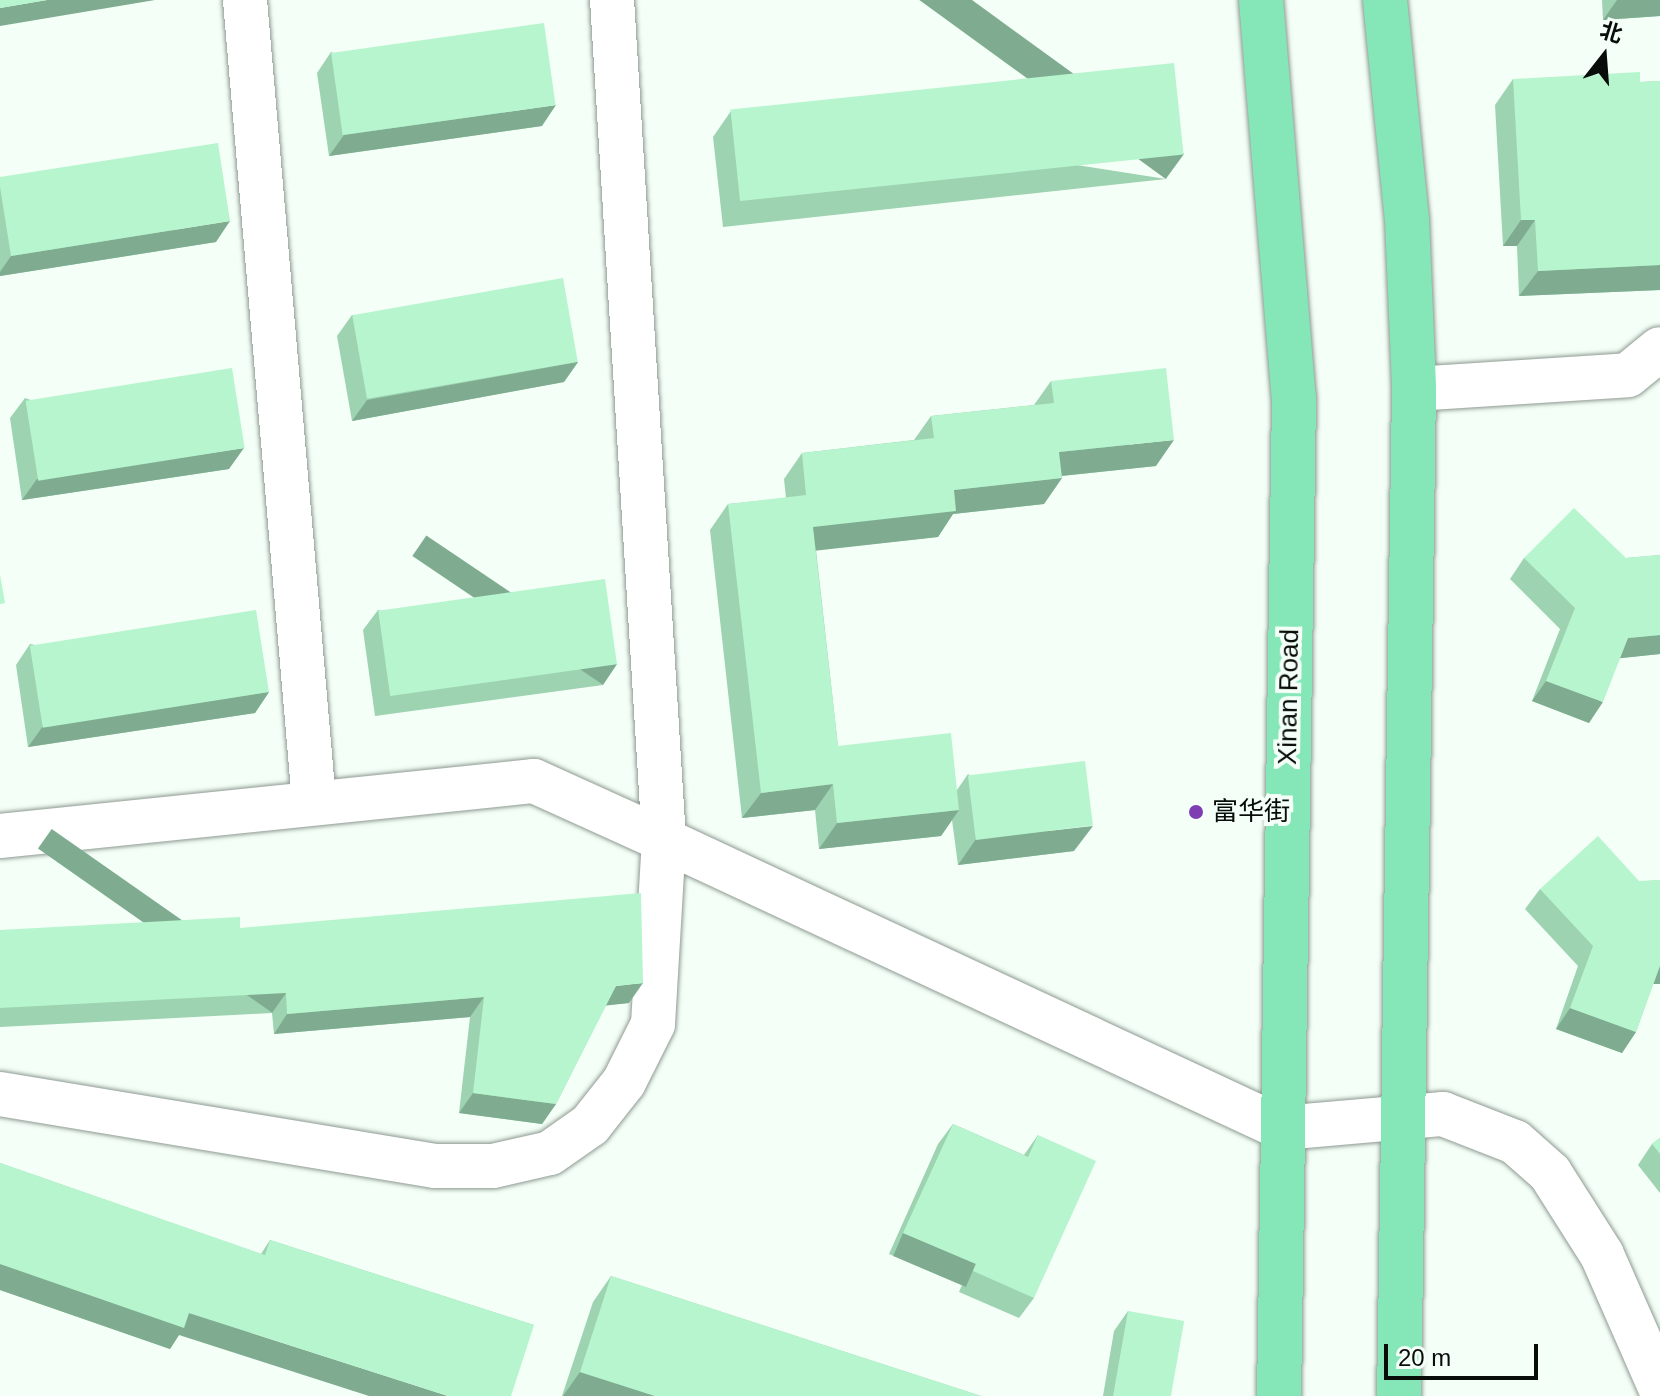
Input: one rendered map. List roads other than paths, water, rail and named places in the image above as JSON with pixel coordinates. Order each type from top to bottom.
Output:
[{"type":"main road","name":"Xinan Road","points":[[1261,0],[1283,223],[1294,398],[1279,1396]]},
{"type":"main road","points":[[1385,0],[1407,219],[1414,389],[1399,1396]]},
{"type":"street","points":[[245,0],[314,801]]},
{"type":"street","points":[[0,1094],[435,1166],[493,1166],[550,1153],[590,1125],[624,1082],[653,1024],[664,840],[612,0]]},
{"type":"street","points":[[1414,389],[1628,375],[1660,349]]},
{"type":"street","points":[[0,836],[314,801],[534,781],[1282,1128],[1443,1114],[1475,1123],[1515,1142],[1550,1173],[1602,1255],[1660,1387]]},
{"type":"place","name":"富华街","points":[[1196,812]]}]
